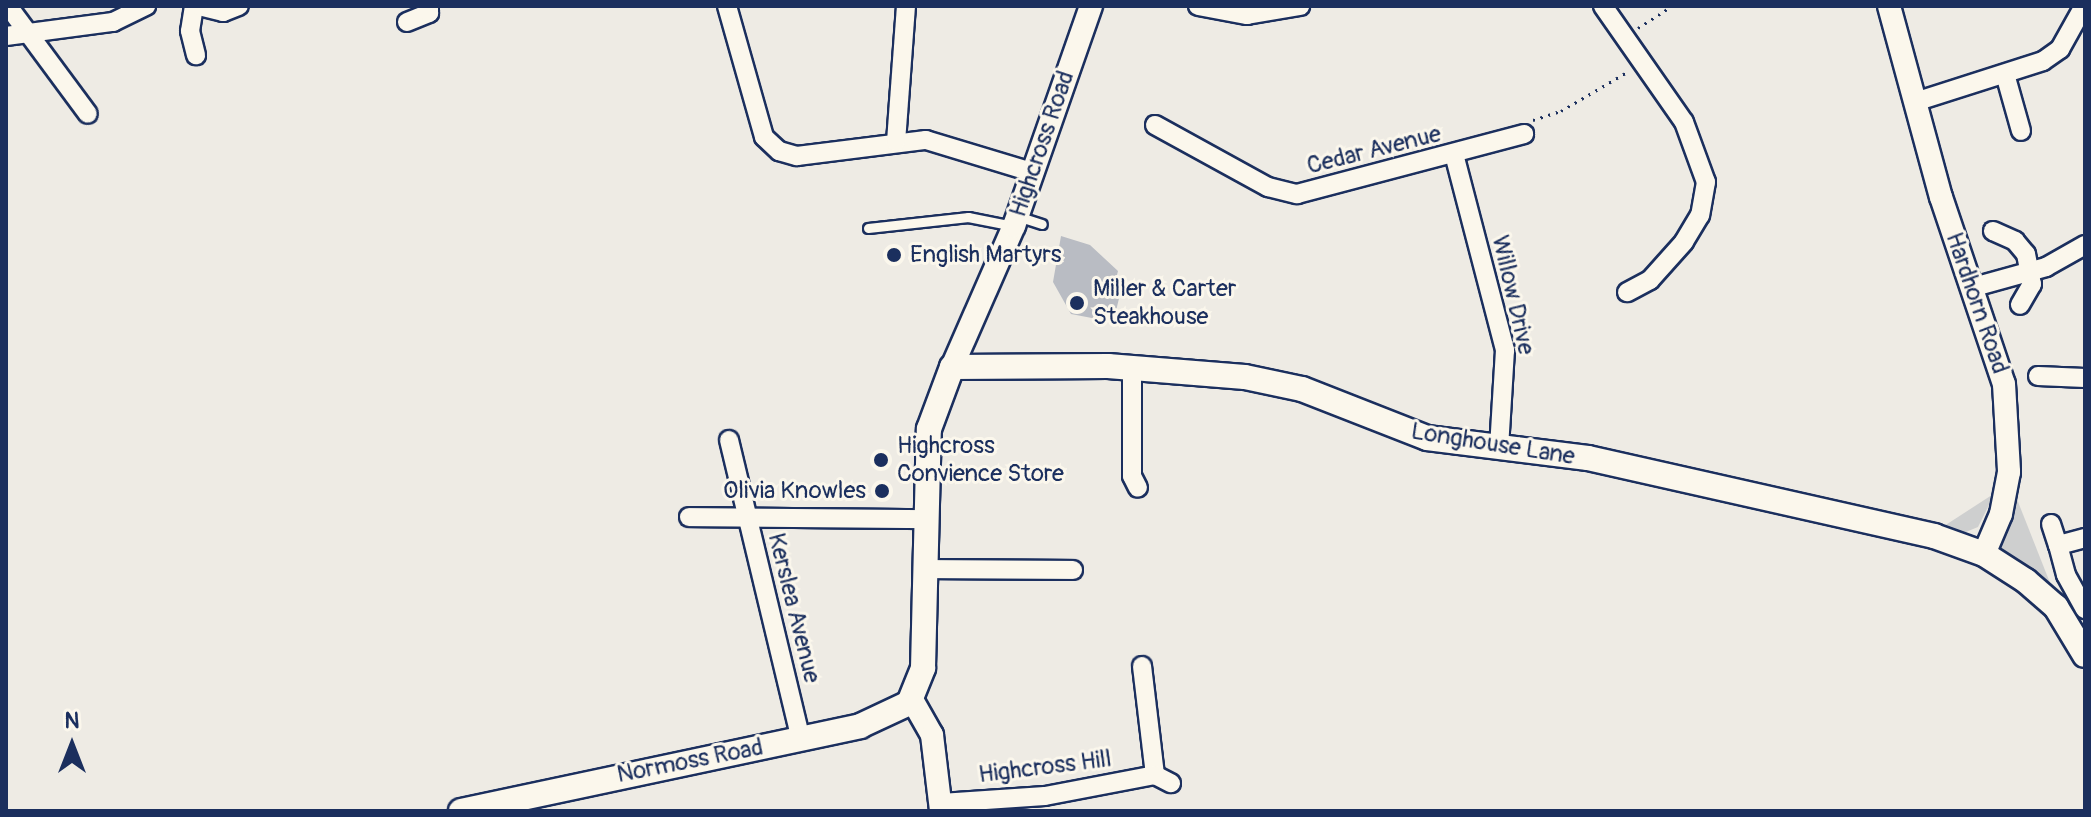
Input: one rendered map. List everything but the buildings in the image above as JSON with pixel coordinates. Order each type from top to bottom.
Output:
[{"type":"main road","name":"Longhouse Lane","points":[[952,367],[1116,363],[1271,381],[1427,438],[1630,466],[1903,528],[1984,554]]},
{"type":"main road","name":"Highcross Road","points":[[911,698],[923,668],[929,429],[952,367]]},
{"type":"main road","points":[[1984,554],[2056,607],[2085,655]]},
{"type":"main road","name":"Normoss Road","points":[[461,811],[878,721],[911,698]]},
{"type":"street","points":[[8,6],[88,114]]},
{"type":"street","points":[[6,36],[31,36],[62,26],[113,22],[146,6]]},
{"type":"street","points":[[196,55],[190,31],[196,6],[223,12],[239,6]]},
{"type":"street","points":[[407,22],[429,13],[429,6]]},
{"type":"street","points":[[727,6],[764,137],[779,151],[797,156],[896,142],[951,144],[1031,172]]},
{"type":"street","points":[[736,33],[742,6]]},
{"type":"street","points":[[896,142],[906,6]]},
{"type":"street","name":"Highcross Road","points":[[952,367],[1015,221],[1091,6]]},
{"type":"street","points":[[1198,6],[1247,15],[1300,6]]},
{"type":"street","points":[[1603,6],[1698,150],[1706,182],[1694,227],[1650,280],[1627,292]]},
{"type":"street","name":"Hardhorn Road","points":[[1889,6],[1918,101],[1941,197],[1974,287],[2004,384],[2010,444],[2001,514],[1984,554]]},
{"type":"street","points":[[1918,101],[2052,56],[2084,6]]},
{"type":"street","points":[[2005,74],[2021,131]]},
{"type":"street","name":"Cedar Avenue","points":[[1155,125],[1289,194],[1524,134]]},
{"type":"street","name":"Willow Drive","points":[[1454,154],[1505,350],[1499,449]]},
{"type":"street","points":[[1993,231],[2021,246],[2032,284],[2020,305]]},
{"type":"street","points":[[1974,287],[2029,269],[2046,267],[2085,245]]},
{"type":"street","points":[[1116,363],[1132,476],[1138,488]]},
{"type":"street","points":[[2038,376],[2085,378]]},
{"type":"street","name":"Kerslea Avenue","points":[[729,440],[801,739]]},
{"type":"street","points":[[689,517],[926,519]]},
{"type":"street","points":[[2051,524],[2085,609]]},
{"type":"street","points":[[2058,545],[2085,538]]},
{"type":"street","points":[[926,569],[1073,570]]},
{"type":"street","name":"Highcross Hill","points":[[941,807],[1163,779],[1142,666]]},
{"type":"street","points":[[911,698],[932,735],[941,807]]},
{"type":"lane","points":[[868,228],[968,217],[1042,224]]},
{"type":"path","points":[[1625,36],[1672,6]]},
{"type":"path","points":[[1524,134],[1526,122],[1561,111],[1642,63]]},
{"type":"shaded area","points":[[2011,484],[2054,593],[1993,546]]},
{"type":"shaded area","points":[[1995,493],[1978,527],[1961,534],[1941,528]]},
{"type":"place","name":"English Martyrs","points":[[894,255]]},
{"type":"place","name":"Miller & Carter Steakhouse","points":[[1077,303]]},
{"type":"place","name":"Highcross Convience Store","points":[[881,460]]},
{"type":"place","name":"Olivia Knowles","points":[[882,491]]}]
